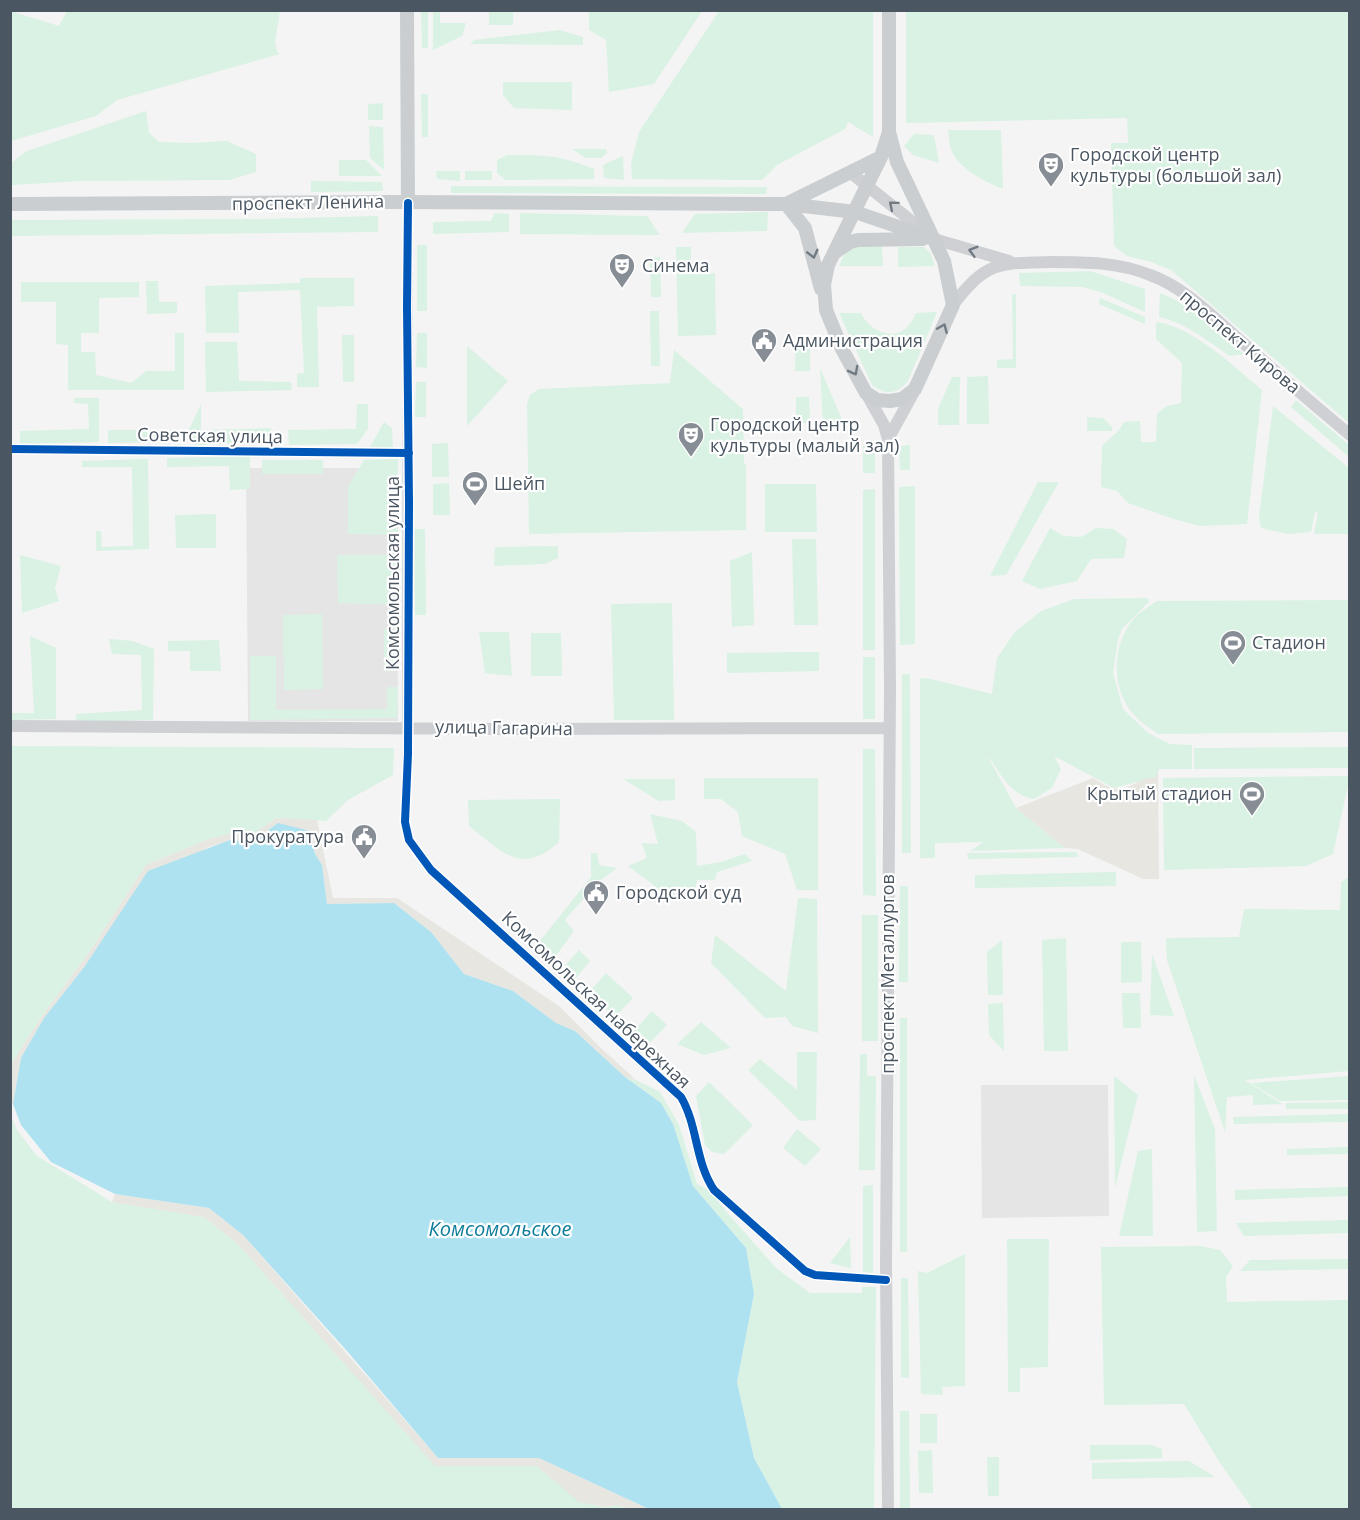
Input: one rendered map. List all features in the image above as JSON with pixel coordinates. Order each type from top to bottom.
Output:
[{"type":"main road","name":"Комсомольская улица","points":[[407,10],[408,202]]},
{"type":"main road","points":[[888,10],[889,132],[897,162],[944,261],[953,305]]},
{"type":"main road","points":[[826,310],[825,275],[881,157],[889,132]]},
{"type":"main road","name":"проспект Ленина","points":[[10,204],[408,202],[786,204],[881,157]]},
{"type":"main road","points":[[851,172],[934,239]]},
{"type":"main road","points":[[786,204],[855,212],[1013,263]]},
{"type":"main road","points":[[786,204],[805,228],[826,310],[842,349],[866,393],[877,400],[902,399],[915,390],[953,305],[968,285],[997,265],[1013,263]]},
{"type":"main road","points":[[833,254],[849,242],[858,240],[934,239]]},
{"type":"main road","name":"проспект Кирова","points":[[1013,263],[1105,263],[1153,276],[1185,294],[1200,306],[1350,435]]},
{"type":"main road","name":"проспект Металлургов","points":[[888,439],[915,390]]},
{"type":"main road","name":"проспект Металлургов","points":[[866,393],[884,424],[888,439],[886,1280],[888,1509]]},
{"type":"main road","name":"улица Гагарина","points":[[10,726],[889,728]]},
{"type":"street","name":"Комсомольская улица","points":[[407,728],[408,202]]},
{"type":"street","name":"Советская улица","points":[[10,449],[409,453]]},
{"type":"street","name":"Комсомольская набережная","points":[[407,728],[405,822],[409,840],[431,870],[681,1097],[691,1116],[706,1178],[714,1190],[791,1260],[805,1271],[815,1275],[886,1280]]},
{"type":"shaded area","points":[[246,468],[397,468],[398,721],[248,721]]},
{"type":"shaded area","points":[[981,1085],[1108,1085],[1109,1216],[982,1218]]},
{"type":"green space","points":[[589,10],[702,11],[654,84],[609,92],[606,40],[589,30]]},
{"type":"green space","points":[[10,11],[59,26],[67,11],[280,11],[275,42],[277,52],[280,54],[117,100],[96,116],[11,141]]},
{"type":"green space","points":[[421,11],[428,11],[428,48],[422,48]]},
{"type":"green space","points":[[433,11],[440,11],[440,23],[466,23],[462,36],[433,50]]},
{"type":"green space","points":[[489,11],[513,11],[513,25],[489,25]]},
{"type":"green space","points":[[719,11],[873,11],[873,137],[848,122],[845,129],[777,165],[762,180],[632,179],[631,164],[639,132]]},
{"type":"green space","points":[[906,11],[1349,11],[1349,423],[1171,270],[1127,256],[1114,246],[1111,143],[1128,143],[1127,118],[906,123]]},
{"type":"green space","points":[[560,30],[583,37],[583,45],[470,44],[474,40]]},
{"type":"green space","points":[[503,82],[572,82],[572,110],[514,108],[503,95]]},
{"type":"green space","points":[[421,94],[428,94],[428,137],[422,137]]},
{"type":"green space","points":[[383,103],[383,120],[368,120],[368,104]]},
{"type":"green space","points":[[146,111],[149,133],[159,142],[227,141],[256,154],[256,172],[229,180],[82,181],[11,185],[11,163],[27,151]]},
{"type":"green space","points":[[369,126],[383,127],[384,170],[370,158]]},
{"type":"green space","points":[[948,130],[1001,130],[1003,189],[980,178],[959,163],[951,149]]},
{"type":"green space","points":[[914,134],[934,135],[939,163],[913,155],[904,146]]},
{"type":"green space","points":[[572,149],[606,149],[607,153],[601,158],[586,158]]},
{"type":"green space","points":[[507,155],[561,158],[594,169],[594,179],[506,180],[497,173],[497,160]]},
{"type":"green space","points":[[623,156],[624,180],[604,178],[603,165]]},
{"type":"green space","points":[[339,160],[366,160],[382,176],[339,176]]},
{"type":"green space","points":[[436,171],[460,171],[460,181],[437,179]]},
{"type":"green space","points":[[465,171],[492,171],[492,180],[465,180]]},
{"type":"green space","points":[[311,181],[382,182],[383,191],[311,192]]},
{"type":"green space","points":[[451,186],[767,187],[766,194],[451,193]]},
{"type":"green space","points":[[768,212],[767,231],[682,233],[695,214]]},
{"type":"green space","points":[[495,213],[509,214],[509,232],[433,234],[433,222],[491,221]]},
{"type":"green space","points":[[520,213],[647,216],[660,235],[520,234]]},
{"type":"green space","points":[[378,216],[378,232],[11,236],[11,220]]},
{"type":"green space","points":[[417,245],[427,245],[427,311],[417,311]]},
{"type":"green space","points":[[882,246],[883,266],[839,266],[844,255],[852,247]]},
{"type":"green space","points":[[676,247],[691,247],[691,274],[715,273],[716,335],[678,336]]},
{"type":"green space","points":[[898,247],[924,247],[931,254],[935,266],[898,267]]},
{"type":"green space","points":[[650,257],[660,257],[661,297],[651,297]]},
{"type":"green space","points":[[1090,271],[1145,289],[1145,312],[1101,292],[1082,287],[1020,286],[1019,273]]},
{"type":"green space","points":[[300,278],[354,278],[354,306],[317,307],[319,387],[297,387],[297,374],[304,373],[300,290],[238,292],[239,333],[206,333],[205,286],[300,283]]},
{"type":"green space","points":[[146,281],[158,281],[159,302],[177,302],[177,313],[147,314]]},
{"type":"green space","points":[[21,282],[139,282],[139,297],[99,298],[99,333],[81,333],[81,352],[95,352],[96,375],[131,383],[146,371],[175,371],[175,333],[184,333],[184,390],[68,390],[68,345],[56,344],[56,302],[21,302]]},
{"type":"green space","points":[[1160,293],[1195,312],[1244,354],[1230,356],[1187,328],[1159,317]]},
{"type":"green space","points":[[1012,294],[1016,294],[1016,368],[997,368],[997,360],[1013,359]]},
{"type":"green space","points":[[1100,298],[1145,317],[1145,324],[1099,304]]},
{"type":"green space","points":[[650,311],[659,311],[660,366],[651,366]]},
{"type":"green space","points":[[937,312],[908,381],[899,389],[891,392],[882,391],[872,385],[839,313],[861,313],[870,325],[889,334],[903,330],[910,324],[916,313]]},
{"type":"green space","points":[[1156,322],[1170,325],[1199,339],[1262,390],[1247,524],[1200,526],[1128,503],[1117,491],[1101,487],[1102,446],[1124,422],[1140,421],[1141,442],[1156,442],[1157,414],[1167,406],[1181,403],[1182,363],[1156,339]]},
{"type":"green space","points":[[417,333],[427,333],[427,368],[416,367]]},
{"type":"green space","points":[[342,335],[354,335],[354,382],[343,382]]},
{"type":"green space","points":[[796,335],[810,349],[810,371],[795,371]]},
{"type":"green space","points":[[205,342],[237,342],[239,381],[291,382],[292,390],[206,392]]},
{"type":"green space","points":[[467,346],[508,381],[467,426]]},
{"type":"green space","points":[[674,350],[743,409],[746,530],[529,534],[527,404],[530,395],[539,389],[670,383]]},
{"type":"green space","points":[[820,368],[844,424],[823,423]]},
{"type":"green space","points":[[988,376],[989,424],[967,424],[967,377]]},
{"type":"green space","points":[[952,377],[960,377],[959,425],[938,425],[938,409]]},
{"type":"green space","points":[[416,382],[426,382],[426,417],[415,417]]},
{"type":"green space","points":[[796,397],[809,397],[810,423],[796,423]]},
{"type":"green space","points":[[74,398],[99,398],[99,442],[20,444],[20,431],[89,429],[88,404],[74,403]]},
{"type":"green space","points":[[1296,400],[1349,445],[1349,457],[1291,407]]},
{"type":"green space","points":[[201,404],[201,430],[271,428],[271,440],[267,443],[196,445],[190,439],[189,430]]},
{"type":"green space","points":[[357,404],[368,404],[368,429],[357,444],[289,445],[288,430],[356,429]]},
{"type":"green space","points":[[1273,406],[1349,468],[1349,534],[1314,534],[1318,513],[1315,512],[1311,532],[1287,534],[1261,528],[1259,517]]},
{"type":"green space","points":[[1087,417],[1103,418],[1112,427],[1112,431],[1087,431]]},
{"type":"green space","points":[[384,422],[392,428],[393,448],[370,447]]},
{"type":"green space","points":[[108,430],[175,430],[176,442],[108,443]]},
{"type":"green space","points":[[448,443],[449,477],[432,477],[432,444]]},
{"type":"green space","points":[[910,445],[910,470],[900,470],[899,446]]},
{"type":"green space","points":[[863,446],[875,446],[875,473],[863,473]]},
{"type":"green space","points":[[250,456],[250,489],[230,490],[229,466],[167,467],[167,458]]},
{"type":"green space","points":[[148,459],[149,549],[96,551],[96,531],[101,531],[102,547],[133,546],[132,467],[82,467],[82,461]]},
{"type":"green space","points":[[398,459],[398,605],[338,603],[337,555],[388,555],[387,535],[348,534],[348,487],[364,460]]},
{"type":"green space","points":[[262,460],[323,460],[323,474],[262,474]]},
{"type":"green space","points":[[1038,482],[1059,482],[1006,575],[990,576]]},
{"type":"green space","points":[[449,483],[450,515],[433,515],[433,484]]},
{"type":"green space","points":[[765,484],[816,484],[817,532],[765,532]]},
{"type":"green space","points":[[915,486],[915,644],[900,645],[899,487]]},
{"type":"green space","points":[[875,489],[875,650],[863,650],[863,490]]},
{"type":"green space","points":[[216,514],[216,548],[176,548],[175,515]]},
{"type":"green space","points":[[1050,528],[1064,536],[1081,537],[1096,528],[1113,529],[1127,539],[1124,558],[1091,559],[1077,581],[1040,589],[1022,581]]},
{"type":"green space","points":[[414,529],[425,529],[426,615],[415,615]]},
{"type":"green space","points":[[792,539],[816,539],[818,625],[794,625]]},
{"type":"green space","points":[[558,546],[558,558],[545,564],[494,566],[495,547]]},
{"type":"green space","points":[[752,552],[754,625],[732,627],[730,561]]},
{"type":"green space","points":[[20,555],[61,566],[55,588],[59,601],[22,613]]},
{"type":"green space","points":[[1148,598],[1149,602],[1122,629],[1118,639],[1113,673],[1123,709],[1148,733],[1170,744],[1192,745],[1192,769],[1159,769],[1156,777],[1114,788],[1054,756],[1061,769],[1052,788],[1034,799],[1025,797],[1012,788],[987,755],[1016,808],[1065,848],[970,851],[984,842],[935,843],[935,858],[920,858],[920,678],[992,694],[997,658],[1015,632],[1041,611],[1074,599]]},
{"type":"green space","name":"Стадион","points":[[1349,600],[1349,732],[1158,734],[1139,720],[1129,709],[1122,696],[1117,668],[1122,639],[1128,626],[1137,615],[1157,601]]},
{"type":"green space","points":[[672,603],[674,720],[614,720],[611,604]]},
{"type":"green space","points":[[322,614],[323,689],[284,690],[283,615]]},
{"type":"green space","points":[[384,629],[395,629],[395,671],[384,671]]},
{"type":"green space","points":[[479,632],[509,632],[512,676],[485,673]]},
{"type":"green space","points":[[531,633],[561,633],[562,676],[531,676]]},
{"type":"green space","points":[[30,636],[56,648],[56,719],[11,720],[11,713],[34,713]]},
{"type":"green space","points":[[109,639],[133,641],[154,649],[153,720],[76,722],[76,714],[142,710],[141,655],[112,654]]},
{"type":"green space","points":[[219,640],[221,671],[190,671],[190,651],[168,651],[168,641]]},
{"type":"green space","points":[[819,652],[819,671],[727,673],[727,653]]},
{"type":"green space","points":[[250,656],[276,656],[276,710],[387,709],[387,687],[398,687],[397,718],[250,720]]},
{"type":"green space","points":[[863,657],[875,657],[875,719],[863,719]]},
{"type":"green space","points":[[902,674],[910,674],[911,853],[902,853]]},
{"type":"green space","points":[[11,746],[394,748],[393,775],[348,800],[326,821],[276,818],[247,839],[233,833],[209,839],[146,865],[90,951],[42,1016],[11,1064]]},
{"type":"green space","points":[[1349,747],[1349,768],[1194,769],[1194,748]]},
{"type":"green space","points":[[863,749],[875,749],[876,896],[863,895]]},
{"type":"green space","name":"Крытый стадион","points":[[1350,776],[1333,854],[1306,866],[1164,870],[1163,778]]},
{"type":"green space","points":[[704,778],[818,778],[818,890],[797,890],[785,854],[742,836],[738,812],[721,799],[704,799]]},
{"type":"green space","points":[[623,779],[675,779],[675,800],[659,801]]},
{"type":"green space","points":[[560,799],[559,842],[533,858],[522,859],[502,851],[469,826],[468,800]]},
{"type":"green space","points":[[650,814],[682,821],[696,832],[697,866],[721,862],[745,854],[752,861],[717,872],[715,880],[697,880],[695,891],[667,895],[628,866],[647,858],[642,843],[658,844]]},
{"type":"green space","points":[[1077,852],[1078,857],[968,859],[967,853]]},
{"type":"green space","points":[[591,853],[597,853],[599,865],[617,868],[597,883],[565,920],[574,931],[552,961],[536,946],[591,877]]},
{"type":"green space","points":[[1116,872],[1116,886],[975,888],[975,875]]},
{"type":"green space","points":[[1349,877],[1349,1071],[1245,1080],[1282,1104],[1253,1105],[1253,1095],[1227,1097],[1225,1132],[1167,960],[1166,938],[1239,937],[1244,909],[1340,910],[1341,882]]},
{"type":"green space","points":[[900,886],[908,886],[908,982],[899,982]]},
{"type":"green space","points":[[798,898],[817,899],[818,1033],[792,1026],[786,1017],[765,1018],[711,963],[715,935],[786,991]]},
{"type":"green space","points":[[862,915],[878,915],[878,1041],[862,1041]]},
{"type":"green space","points":[[1066,938],[1068,1051],[1044,1051],[1042,940]]},
{"type":"green space","points":[[1002,940],[1003,995],[988,995],[987,952]]},
{"type":"green space","points":[[1121,942],[1141,942],[1142,982],[1121,983]]},
{"type":"green space","points":[[579,950],[590,961],[575,979],[562,969]]},
{"type":"green space","points":[[1152,954],[1174,1016],[1150,1015]]},
{"type":"green space","points":[[606,973],[633,998],[615,1017],[589,992]]},
{"type":"green space","points":[[1122,993],[1140,993],[1141,1028],[1123,1028]]},
{"type":"green space","points":[[1003,1003],[1004,1051],[989,1035],[988,1004]]},
{"type":"green space","points":[[652,1011],[667,1025],[645,1048],[631,1034]]},
{"type":"green space","points":[[900,1018],[907,1018],[907,1252],[900,1252]]},
{"type":"green space","points":[[701,1022],[731,1048],[704,1055],[677,1044]]},
{"type":"green space","points":[[797,1052],[817,1052],[816,1120],[800,1121],[748,1070],[760,1059],[797,1090]]},
{"type":"green space","points":[[860,1054],[867,1054],[867,1076],[876,1076],[875,1170],[859,1170]]},
{"type":"green space","points":[[1194,1075],[1215,1129],[1217,1231],[1197,1232]]},
{"type":"green space","points":[[1114,1076],[1138,1095],[1115,1188]]},
{"type":"green space","points":[[1349,1076],[1349,1100],[1280,1101],[1251,1083]]},
{"type":"green space","points":[[625,1077],[660,1092],[679,1125],[697,1184],[712,1192],[776,1268],[810,1293],[862,1293],[862,1287],[876,1287],[874,1509],[782,1509],[754,1458],[737,1382],[754,1295],[746,1248],[693,1186],[673,1124],[661,1103]]},
{"type":"green space","points":[[709,1082],[753,1125],[724,1154],[712,1152],[705,1145],[696,1096]]},
{"type":"green space","points":[[1349,1102],[1349,1109],[1286,1109],[1286,1103]]},
{"type":"green space","points":[[10,1113],[17,1130],[37,1156],[112,1202],[204,1217],[238,1244],[435,1465],[537,1466],[580,1502],[606,1507],[616,1505],[630,1509],[11,1509]]},
{"type":"green space","points":[[1349,1114],[1349,1122],[1234,1124],[1233,1117]]},
{"type":"green space","points":[[797,1129],[821,1149],[805,1166],[783,1148]]},
{"type":"green space","points":[[1349,1147],[1349,1154],[1287,1155],[1287,1149]]},
{"type":"green space","points":[[1152,1149],[1153,1236],[1119,1236],[1138,1151]]},
{"type":"green space","points":[[873,1185],[873,1273],[863,1272],[863,1186]]},
{"type":"green space","points":[[1349,1187],[1349,1196],[1235,1200],[1235,1190]]},
{"type":"green space","points":[[1349,1220],[1349,1233],[1244,1236],[1236,1223]]},
{"type":"green space","points":[[850,1237],[851,1268],[830,1263]]},
{"type":"green space","points":[[1007,1239],[1049,1239],[1048,1367],[1020,1368],[1020,1392],[1008,1392]]},
{"type":"green space","points":[[1201,1246],[1220,1250],[1233,1266],[1226,1277],[1227,1302],[1349,1300],[1349,1509],[1253,1509],[1222,1466],[1184,1404],[1104,1405],[1101,1247]]},
{"type":"green space","points":[[965,1254],[965,1386],[942,1387],[943,1395],[921,1394],[918,1271],[927,1273]]},
{"type":"green space","points":[[1349,1259],[1349,1269],[1240,1271],[1250,1260]]},
{"type":"green space","points":[[901,1278],[908,1278],[909,1378],[901,1377]]},
{"type":"green space","points":[[900,1411],[909,1411],[910,1509],[900,1509]]},
{"type":"green space","points":[[920,1414],[937,1414],[937,1443],[920,1443]]},
{"type":"green space","points":[[1090,1445],[1151,1445],[1162,1449],[1162,1458],[1090,1460]]},
{"type":"green space","points":[[932,1450],[933,1493],[919,1493],[918,1451]]},
{"type":"green space","points":[[987,1457],[999,1457],[999,1496],[988,1496]]},
{"type":"green space","points":[[1189,1461],[1215,1477],[1092,1479],[1092,1463]]},
{"type":"sand","points":[[1158,769],[1159,879],[1143,879],[1078,849],[1065,848],[1016,808],[1093,778],[1106,786],[1121,790],[1145,779],[1156,777]]},
{"type":"sand","points":[[276,818],[317,820],[333,898],[397,898],[559,1006],[636,1080],[625,1077],[575,1031],[556,1023],[513,991],[464,974],[431,932],[394,903],[327,904],[322,865],[315,854],[310,831],[262,834],[257,840],[242,842],[230,840],[206,848],[85,966],[44,1018],[21,1058],[13,1104],[11,1104],[11,1064],[42,1016],[90,951],[146,865],[209,839],[233,833],[248,838]]},
{"type":"sand","points":[[115,1194],[209,1208],[243,1235],[438,1458],[539,1458],[649,1509],[630,1509],[616,1505],[606,1507],[579,1502],[537,1466],[435,1466],[238,1244],[204,1217],[112,1202]]},
{"type":"water","name":"Комсомольское","points":[[278,823],[310,831],[315,854],[322,865],[327,904],[394,903],[431,932],[464,974],[513,991],[556,1023],[575,1031],[625,1077],[661,1103],[673,1124],[693,1186],[746,1248],[754,1294],[737,1382],[754,1458],[782,1509],[649,1509],[539,1458],[438,1458],[347,1351],[243,1235],[209,1208],[115,1194],[51,1162],[21,1125],[13,1104],[21,1058],[44,1018],[85,966],[148,871],[230,840],[251,840]]},
{"type":"cycle path","points":[[408,203],[408,754],[405,822],[409,840],[431,870],[681,1097],[691,1120],[703,1168],[714,1190],[805,1271],[815,1275],[886,1280]]},
{"type":"cycle path","points":[[10,449],[409,453]]},
{"type":"place","name":"Городской центр культуры (большой зал)","points":[[1051,188]]},
{"type":"place","name":"Синема","points":[[622,289]]},
{"type":"place","name":"Администрация","points":[[764,364]]},
{"type":"place","name":"Городской центр культуры (малый зал)","points":[[691,458]]},
{"type":"place","name":"Шейп","points":[[475,507]]},
{"type":"place","name":"Стадион","points":[[1233,666]]},
{"type":"place","name":"Крытый стадион","points":[[1252,817]]},
{"type":"place","name":"Прокуратура","points":[[364,860]]},
{"type":"place","name":"Городской суд","points":[[596,916]]}]
